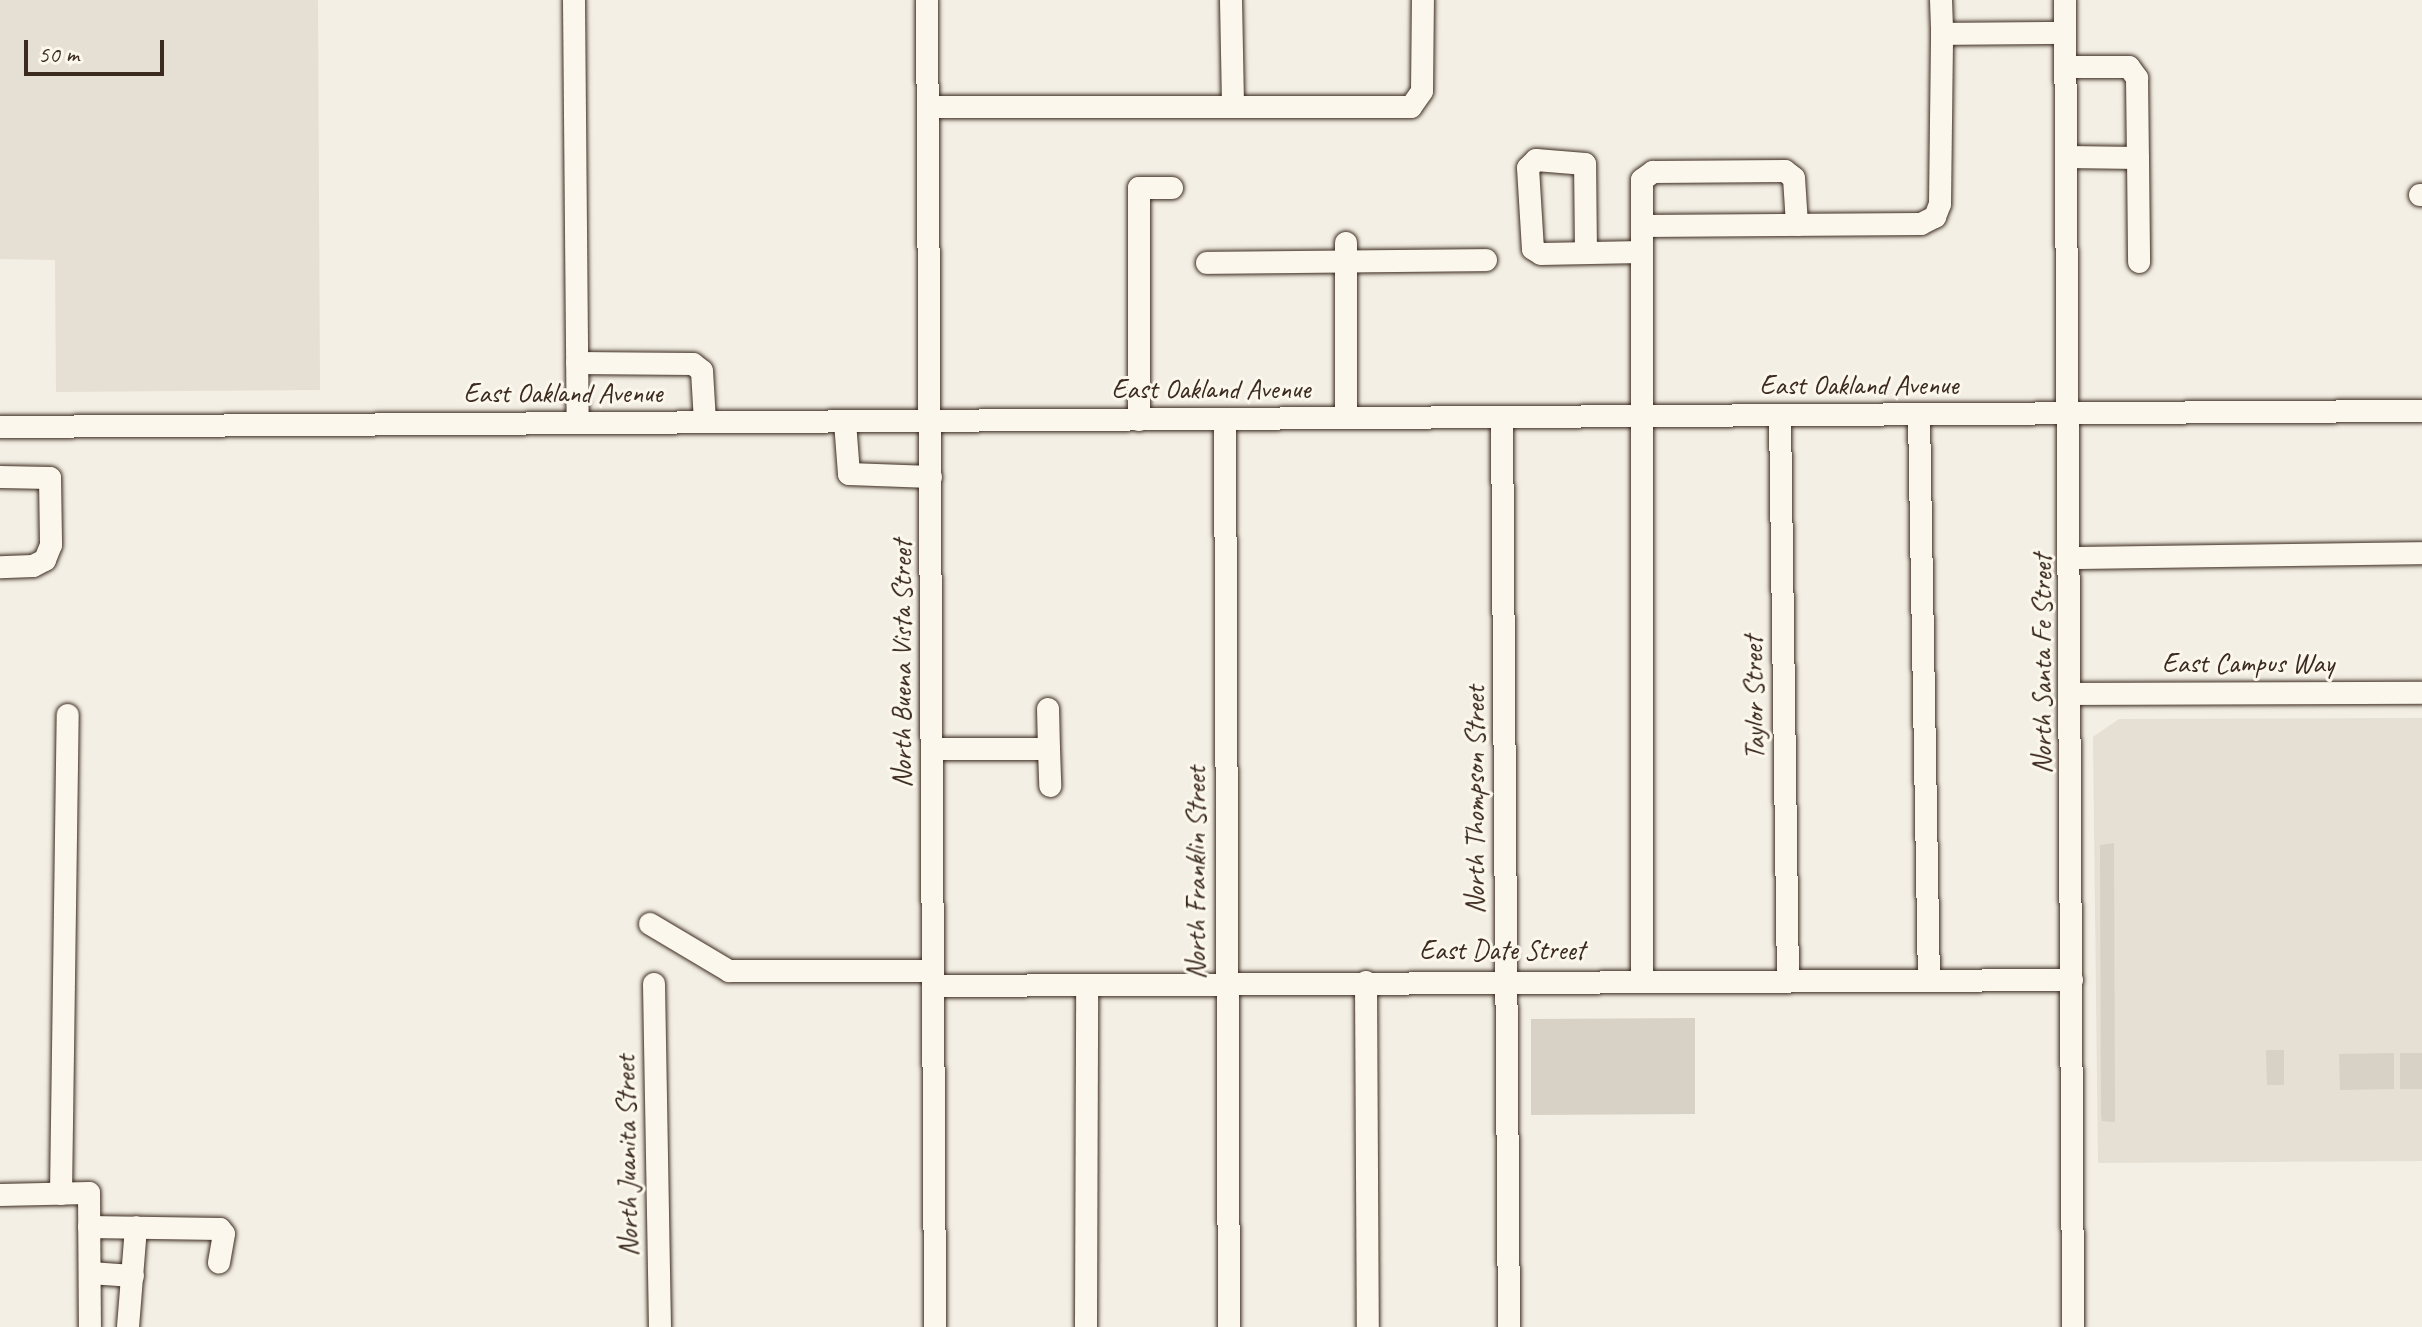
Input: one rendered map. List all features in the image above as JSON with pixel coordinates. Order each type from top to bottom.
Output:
[{"type":"street","points":[[574,0],[578,423]]},
{"type":"street","name":"North Buena Vista Street","points":[[927,0],[935,1327]]},
{"type":"street","points":[[1231,0],[1233,107]]},
{"type":"street","points":[[928,107],[1233,107],[1418,103],[1423,0]]},
{"type":"street","points":[[1642,226],[1921,224],[1935,217],[1940,204],[1941,0]]},
{"type":"street","name":"North Santa Fe Street","points":[[2065,0],[2073,694],[2073,1327]]},
{"type":"street","points":[[1942,34],[2065,33]]},
{"type":"street","points":[[2066,67],[2129,67],[2137,78],[2139,262]]},
{"type":"street","points":[[2067,157],[2138,158]]},
{"type":"street","points":[[1586,253],[1585,164],[1536,160],[1528,168],[1529,242],[1541,254],[1642,252]]},
{"type":"street","points":[[1642,980],[1642,180],[1653,172],[1785,171],[1794,178],[1797,225]]},
{"type":"street","points":[[1139,420],[1139,188],[1172,188]]},
{"type":"street","points":[[1346,252],[1346,418]]},
{"type":"street","points":[[1207,263],[1346,252],[1486,260]]},
{"type":"street","points":[[577,363],[693,364],[702,371],[705,422]]},
{"type":"street","name":"East Oakland Avenue","points":[[0,427],[2422,411]]},
{"type":"street","name":"Taylor Street","points":[[1780,415],[1788,980]]},
{"type":"street","points":[[1919,415],[1929,980]]},
{"type":"street","name":"North Thompson Street","points":[[1502,417],[1509,1327]]},
{"type":"street","name":"North Franklin Street","points":[[1225,419],[1229,1327]]},
{"type":"street","points":[[845,422],[849,474],[931,477]]},
{"type":"street","points":[[0,477],[50,478],[51,545],[45,560],[33,566],[0,567]]},
{"type":"street","points":[[2072,558],[2422,553]]},
{"type":"street","name":"East Campus Way","points":[[2073,694],[2422,693]]},
{"type":"street","points":[[1048,709],[1050,786]]},
{"type":"street","points":[[61,1194],[68,715]]},
{"type":"street","points":[[932,749],[1049,749]]},
{"type":"street","name":"East Date Street","points":[[650,924],[729,971],[1087,985],[1507,979],[2072,980]]},
{"type":"street","points":[[1366,982],[1368,1327]]},
{"type":"street","name":"North Juanita Street","points":[[654,984],[660,1327]]},
{"type":"street","points":[[1086,1327],[1087,985]]},
{"type":"street","points":[[0,1195],[89,1193],[90,1327]]},
{"type":"street","points":[[89,1227],[220,1229],[224,1234],[219,1263]]},
{"type":"street","points":[[128,1327],[136,1227]]},
{"type":"street","points":[[90,1273],[133,1276]]},
{"type":"shaded area","points":[[0,0],[318,0],[320,390],[56,392],[55,260],[0,259]]},
{"type":"shaded area","points":[[2422,718],[2422,1161],[2098,1163],[2093,737],[2119,719]]},
{"type":"shaded area","points":[[2114,843],[2115,1122],[2102,1121],[2101,1116],[2100,845]]},
{"type":"shaded area","points":[[1695,1018],[1695,1114],[1531,1115],[1531,1019]]},
{"type":"shaded area","points":[[2266,1050],[2284,1050],[2284,1085],[2267,1085]]},
{"type":"shaded area","points":[[2394,1053],[2394,1089],[2340,1090],[2339,1054]]},
{"type":"shaded area","points":[[2400,1053],[2422,1053],[2422,1089],[2400,1089]]}]
